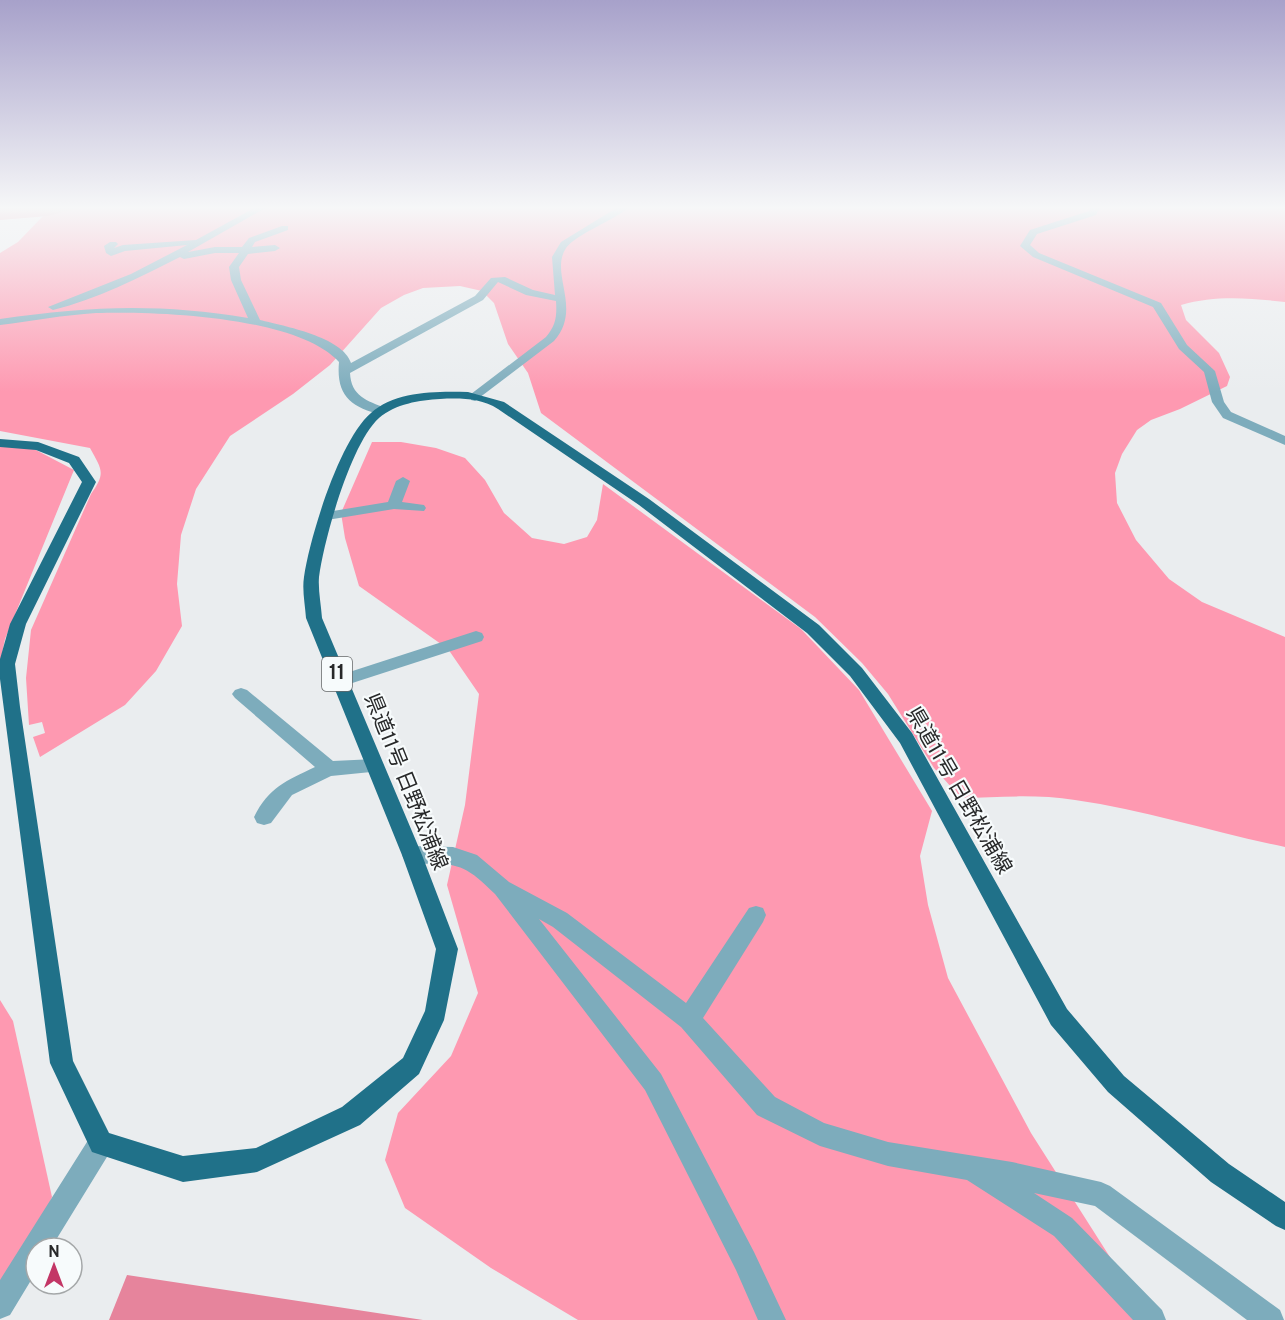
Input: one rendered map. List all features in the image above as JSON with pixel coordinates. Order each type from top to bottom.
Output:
[{"type":"main road","name":"県道11号 日野松浦線","points":[[101,1143],[183,1169],[257,1160],[351,1116],[411,1066],[436,1012],[447,949],[412,855],[314,618],[311,579],[320,537],[352,450],[374,415],[395,404],[421,396],[475,397],[495,402],[515,414],[644,502],[813,629],[856,672],[906,738],[1059,1017],[1116,1084],[1220,1173],[1285,1217]]},
{"type":"main road","points":[[0,443],[38,446],[74,460],[90,482],[18,624],[7,664],[62,1063],[101,1143]]},
{"type":"street","points":[[0,321],[86,298],[149,269]]},
{"type":"street","points":[[234,269],[236,280],[256,323]]},
{"type":"street","points":[[475,397],[550,339],[559,329],[562,316],[558,269]]},
{"type":"street","points":[[1069,269],[1157,305],[1183,347],[1209,371],[1218,402],[1227,414],[1285,441]]},
{"type":"street","points":[[343,372],[479,298],[495,280],[501,279],[530,293],[561,299]]},
{"type":"street","points":[[0,321],[107,309],[146,310],[256,323],[301,335],[333,349],[345,361],[342,378],[347,393],[363,405],[382,411]]},
{"type":"street","points":[[394,505],[403,481]]},
{"type":"street","points":[[327,516],[394,505],[419,508]]},
{"type":"street","points":[[340,681],[476,637]]},
{"type":"street","points":[[241,694],[329,769]]},
{"type":"street","points":[[264,817],[285,790],[329,769],[375,766]]},
{"type":"street","points":[[412,855],[461,855],[479,864],[502,888],[653,1082],[745,1261],[772,1320]]},
{"type":"street","points":[[502,888],[560,920],[688,1019],[766,1106],[820,1134],[888,1154],[1012,1175],[1101,1195],[1270,1320]]},
{"type":"street","points":[[688,1019],[756,915]]},
{"type":"street","points":[[0,1305],[101,1143]]},
{"type":"street","points":[[965,1167],[1010,1192],[1063,1227],[1152,1320]]},
{"type":"shaded area","points":[[0,269],[1285,269],[1285,302],[1220,299],[1181,305],[1186,320],[1219,353],[1230,377],[1227,386],[1180,409],[1151,420],[1137,430],[1122,454],[1115,473],[1117,503],[1136,540],[1169,579],[1202,602],[1285,637],[1285,847],[1102,804],[1033,796],[961,798],[934,768],[888,694],[862,663],[815,617],[541,413],[528,373],[508,344],[494,303],[482,291],[460,286],[423,288],[404,295],[381,308],[330,365],[293,394],[230,436],[196,489],[181,535],[177,584],[182,626],[156,671],[125,705],[40,757],[33,737],[45,733],[42,722],[29,725],[26,678],[31,630],[91,494],[99,481],[101,471],[90,448],[0,431]]},
{"type":"shaded area","points":[[372,442],[401,442],[436,448],[465,458],[485,480],[504,513],[532,538],[564,544],[587,537],[597,520],[603,484],[801,629],[859,690],[932,811],[920,856],[928,905],[948,978],[1031,1133],[1150,1320],[578,1320],[491,1268],[405,1208],[385,1160],[398,1113],[451,1056],[478,993],[447,885],[465,805],[479,694],[448,649],[359,586],[345,538],[341,513]]},
{"type":"shaded area","points":[[0,443],[34,449],[74,470],[5,639],[0,663]]},
{"type":"shaded area","points":[[0,1000],[13,1021],[52,1197],[35,1236],[24,1236],[24,1261],[0,1316]]},
{"type":"shaded area","points":[[127,1275],[423,1320],[109,1320]]}]
